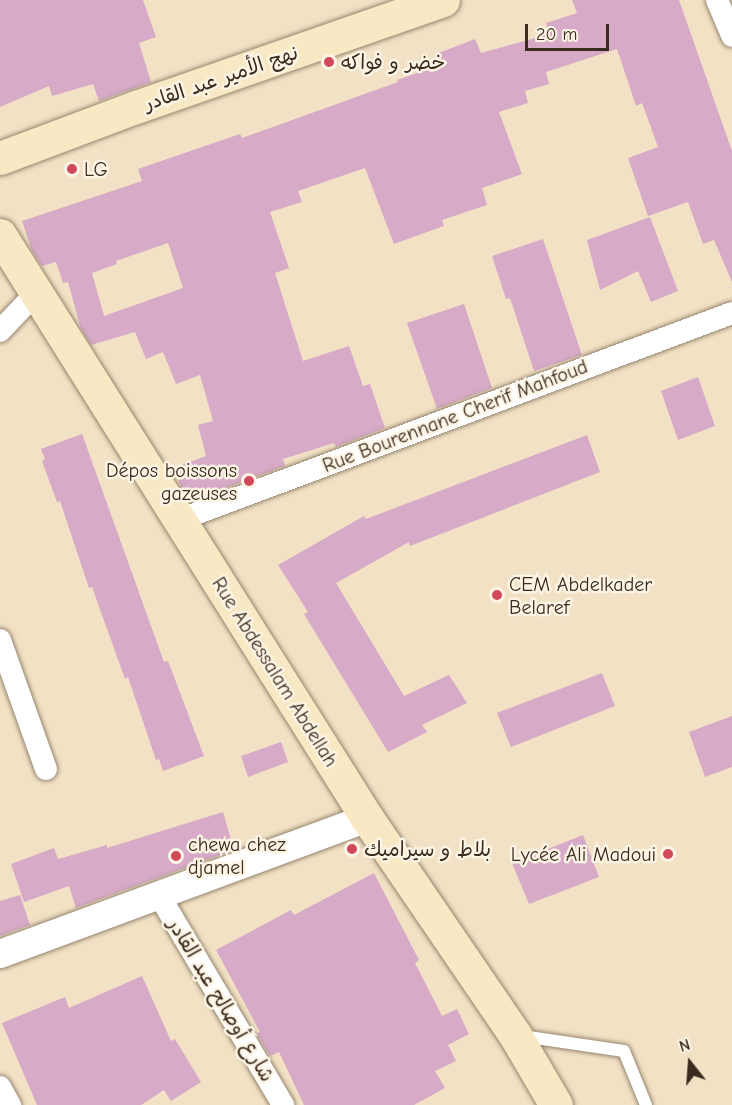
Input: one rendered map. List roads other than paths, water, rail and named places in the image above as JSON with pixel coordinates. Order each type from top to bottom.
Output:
[{"type":"main road","name":"نهج الأمير عبد القادر","points":[[0,158],[136,107],[443,0]]},
{"type":"main road","name":"Rue Abdessalam Abdellah","points":[[0,235],[367,818],[515,1035],[556,1105]]},
{"type":"street","points":[[717,0],[732,36]]},
{"type":"street","points":[[0,331],[36,293]]},
{"type":"street","name":"Rue Bourennane Cherif Mahfoud","points":[[179,520],[732,313]]},
{"type":"street","points":[[0,640],[46,769]]},
{"type":"street","points":[[0,954],[367,818]]},
{"type":"street","name":"شارع أوصالح عبد القادر","points":[[159,895],[283,1105]]},
{"type":"street","points":[[0,1087],[10,1105]]},
{"type":"lane","points":[[515,1035],[624,1052],[646,1105]]},
{"type":"place","name":"خضر و فواكه","points":[[329,62]]},
{"type":"place","name":"LG","points":[[72,169]]},
{"type":"place","name":"Dépos boissons gazeuses","points":[[249,481]]},
{"type":"place","name":"CEM Abdelkader Belaref","points":[[497,595]]},
{"type":"place","name":"بلاط و سيراميك","points":[[352,849]]},
{"type":"place","name":"Lycée Ali Madoui","points":[[668,854]]},
{"type":"place","name":"chewa chez djamel","points":[[176,856]]}]
